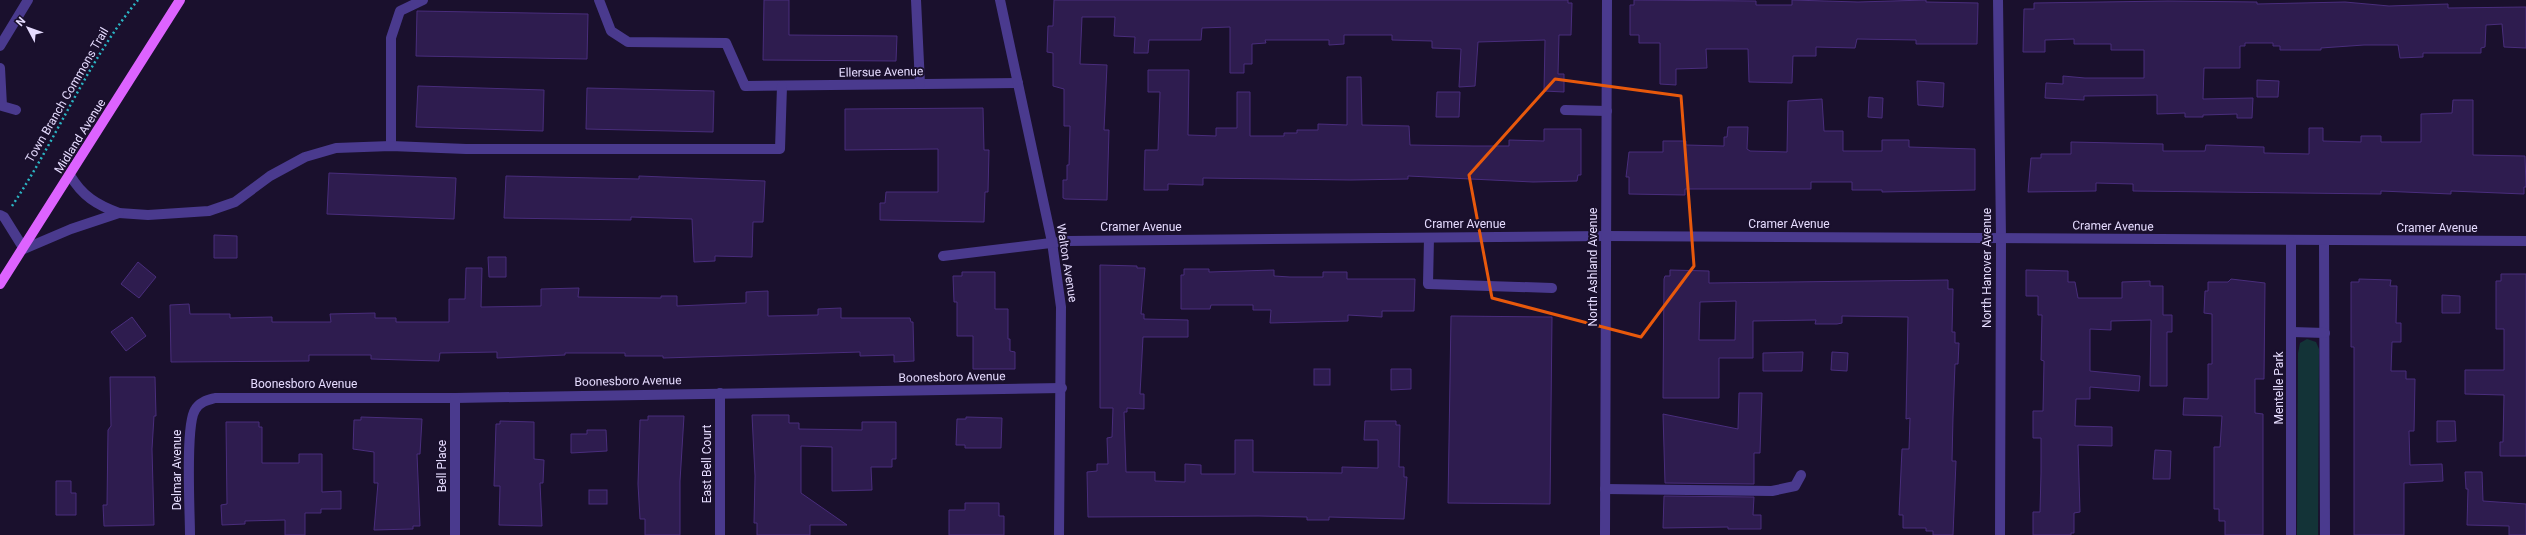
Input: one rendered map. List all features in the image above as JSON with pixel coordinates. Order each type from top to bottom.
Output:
[{"type":"main road","name":"Midland Avenue","points":[[0,284],[24,249],[180,0]]},
{"type":"street","points":[[0,46],[28,0]]},
{"type":"street","points":[[391,146],[391,38],[400,11],[423,0]]},
{"type":"street","name":"Ellersue Avenue","points":[[599,0],[611,31],[628,42],[726,43],[745,86],[1018,83]]},
{"type":"street","points":[[916,0],[920,84]]},
{"type":"street","name":"Walton Avenue","points":[[1000,0],[1052,242],[1061,307],[1062,388],[1059,535]]},
{"type":"street","name":"North Ashland Avenue","points":[[1605,535],[1607,0]]},
{"type":"street","name":"North Hanover Avenue","points":[[1998,0],[2001,238],[2000,535]]},
{"type":"street","points":[[0,68],[2,106],[16,110]]},
{"type":"street","points":[[0,215],[4,218],[24,249],[71,229],[119,214],[148,215],[209,211],[234,202],[270,176],[305,157],[336,148],[391,146],[466,149],[780,149],[782,86]]},
{"type":"street","points":[[1565,110],[1607,111]]},
{"type":"street","points":[[70,175],[79,190],[86,196],[99,206],[119,214]]},
{"type":"street","name":"Cramer Avenue","points":[[944,256],[1052,242],[1606,236],[2291,241],[2526,241]]},
{"type":"street","points":[[1429,238],[1428,284],[1552,288]]},
{"type":"street","name":"Mentelle Park","points":[[2291,241],[2291,535]]},
{"type":"street","points":[[2324,241],[2325,535]]},
{"type":"street","points":[[2292,332],[2325,333]]},
{"type":"street","name":"Boonesboro Avenue","points":[[196,407],[206,400],[242,397],[455,398],[1062,388]]},
{"type":"street","name":"East Bell Court","points":[[720,393],[720,535]]},
{"type":"street","name":"Bell Place","points":[[455,398],[455,535]]},
{"type":"street","name":"Delmar Avenue","points":[[190,535],[190,426],[196,407]]},
{"type":"street","points":[[1605,489],[1772,491],[1794,486],[1801,475]]},
{"type":"path","name":"Town Branch Commons Trail","points":[[15,202],[87,74],[122,19],[138,0]]},
{"type":"highlighted area","points":[[1555,79],[1681,96],[1694,266],[1641,337],[1492,298],[1469,175]]},
{"type":"green space","points":[[2307,339],[2316,342],[2319,349],[2318,535],[2297,535],[2298,353],[2300,343]]},
{"type":"building","points":[[764,0],[789,0],[789,35],[897,36],[896,61],[763,60]]},
{"type":"building","points":[[1054,0],[1568,0],[1568,3],[1572,3],[1571,35],[1559,35],[1558,74],[1564,74],[1564,92],[1544,91],[1545,40],[1478,42],[1475,86],[1459,87],[1461,49],[1432,48],[1432,41],[1392,40],[1392,35],[1344,35],[1344,44],[1329,45],[1329,40],[1265,40],[1266,43],[1252,44],[1252,64],[1244,64],[1244,73],[1230,73],[1230,27],[1202,28],[1201,40],[1149,40],[1148,53],[1134,53],[1135,37],[1114,36],[1115,17],[1082,17],[1080,64],[1107,65],[1104,130],[1109,130],[1107,200],[1065,199],[1063,198],[1063,180],[1067,180],[1067,165],[1069,165],[1070,126],[1064,126],[1064,89],[1053,86],[1053,53],[1047,52],[1048,26],[1053,26]]},
{"type":"building","points":[[1634,0],[1756,1],[1756,5],[1792,5],[1792,0],[1858,2],[1926,0],[1926,2],[1978,3],[1977,44],[1916,44],[1916,40],[1857,39],[1855,48],[1816,47],[1816,56],[1793,56],[1792,83],[1749,82],[1748,49],[1706,49],[1707,68],[1676,69],[1676,85],[1660,84],[1660,43],[1639,43],[1639,35],[1630,35],[1630,5],[1634,5]]},
{"type":"building","points":[[2168,1],[2257,2],[2257,4],[2345,2],[2389,6],[2448,4],[2448,8],[2526,7],[2526,48],[2504,47],[2502,24],[2486,25],[2485,47],[2481,48],[2481,53],[2423,53],[2423,57],[2400,58],[2398,45],[2364,45],[2321,48],[2321,50],[2280,50],[2280,46],[2273,46],[2273,43],[2245,43],[2245,46],[2240,46],[2240,68],[2204,68],[2203,99],[2253,98],[2252,118],[2237,118],[2237,114],[2185,117],[2185,113],[2157,114],[2157,95],[2084,96],[2084,100],[2045,98],[2046,83],[2063,84],[2063,76],[2085,78],[2144,78],[2144,50],[2111,50],[2111,44],[2074,44],[2074,39],[2045,40],[2045,52],[2023,52],[2024,9],[2034,9],[2034,3]]},
{"type":"building","points":[[417,11],[588,14],[587,59],[416,56]]},
{"type":"building","points":[[1148,70],[1189,70],[1188,135],[1216,136],[1216,128],[1237,128],[1237,92],[1250,92],[1250,136],[1284,136],[1284,133],[1297,133],[1297,130],[1318,130],[1318,124],[1347,125],[1347,77],[1361,77],[1362,125],[1409,126],[1410,145],[1509,146],[1509,140],[1544,141],[1544,129],[1581,129],[1581,175],[1578,175],[1577,181],[1533,182],[1408,176],[1408,179],[1351,180],[1203,178],[1203,185],[1168,184],[1168,190],[1144,190],[1145,150],[1158,150],[1160,92],[1148,92]]},
{"type":"building","points":[[2257,80],[2279,81],[2278,97],[2257,97]]},
{"type":"building","points":[[1917,81],[1944,83],[1943,107],[1918,105]]},
{"type":"building","points":[[418,86],[544,90],[543,131],[416,127]]},
{"type":"building","points":[[587,88],[714,91],[713,132],[586,129]]},
{"type":"building","points":[[1437,92],[1460,92],[1459,117],[1436,117]]},
{"type":"building","points":[[1869,97],[1883,98],[1882,118],[1868,117]]},
{"type":"building","points":[[1822,99],[1824,131],[1843,131],[1843,151],[1882,151],[1882,140],[1909,140],[1909,147],[1975,149],[1975,190],[1882,192],[1882,190],[1852,190],[1852,182],[1811,182],[1811,189],[1685,189],[1685,195],[1629,194],[1629,177],[1626,177],[1629,152],[1663,152],[1663,141],[1686,141],[1686,145],[1724,146],[1724,137],[1727,137],[1728,127],[1748,127],[1747,149],[1750,151],[1787,152],[1788,101]]},
{"type":"building","points":[[2453,100],[2473,100],[2473,155],[2525,156],[2526,187],[2524,187],[2524,194],[2451,191],[2451,194],[2381,191],[2381,194],[2133,191],[2133,184],[2096,183],[2096,191],[2028,192],[2031,158],[2041,158],[2041,154],[2071,154],[2071,142],[2163,144],[2163,151],[2205,151],[2206,145],[2264,147],[2264,153],[2309,154],[2309,128],[2323,128],[2323,141],[2361,142],[2361,136],[2381,136],[2381,142],[2421,142],[2421,114],[2452,113]]},
{"type":"building","points":[[983,108],[984,150],[989,150],[988,192],[985,192],[984,222],[880,220],[880,203],[885,203],[886,192],[938,192],[938,149],[845,150],[845,109]]},
{"type":"building","points":[[329,173],[456,178],[454,219],[327,214]]},
{"type":"building","points":[[506,176],[639,179],[639,176],[765,181],[763,222],[753,222],[752,257],[715,256],[715,261],[694,262],[692,219],[631,217],[631,220],[504,218]]},
{"type":"building","points":[[214,235],[237,236],[237,258],[214,258]]},
{"type":"building","points":[[488,257],[506,257],[506,277],[489,277]]},
{"type":"building","points":[[138,262],[156,277],[139,298],[121,284]]},
{"type":"building","points":[[1100,265],[1137,266],[1137,268],[1145,268],[1141,314],[1144,314],[1144,319],[1188,320],[1188,337],[1143,337],[1140,394],[1144,394],[1144,409],[1127,408],[1127,412],[1124,412],[1126,472],[1155,472],[1155,481],[1185,482],[1185,464],[1201,465],[1201,474],[1235,474],[1235,440],[1253,440],[1253,472],[1342,473],[1342,467],[1378,468],[1378,440],[1364,440],[1365,421],[1396,421],[1396,425],[1400,425],[1399,467],[1404,467],[1404,477],[1407,477],[1404,519],[1329,517],[1329,520],[1307,520],[1307,517],[1258,516],[1088,517],[1087,472],[1097,471],[1097,464],[1108,464],[1107,438],[1112,437],[1113,408],[1100,408]]},
{"type":"building","points":[[466,268],[482,268],[481,307],[541,306],[541,289],[579,288],[578,297],[661,298],[661,296],[677,296],[677,306],[746,303],[746,292],[768,291],[768,316],[818,315],[818,309],[841,308],[841,318],[910,318],[911,322],[913,322],[914,361],[894,362],[894,355],[860,356],[860,352],[663,358],[663,356],[625,356],[625,353],[565,353],[565,355],[497,358],[497,352],[440,353],[439,361],[371,359],[371,355],[309,355],[309,361],[171,362],[170,305],[189,304],[190,314],[230,314],[230,318],[272,317],[272,322],[331,322],[330,314],[375,313],[375,318],[396,318],[396,322],[449,322],[449,299],[465,299]]},
{"type":"building","points":[[1184,269],[1209,269],[1209,272],[1274,270],[1274,276],[1290,277],[1323,277],[1323,272],[1347,272],[1347,279],[1415,279],[1414,311],[1382,311],[1382,317],[1348,315],[1348,321],[1270,323],[1271,310],[1253,310],[1253,305],[1211,305],[1210,309],[1181,309],[1181,275],[1184,275]]},
{"type":"building","points":[[1670,270],[1709,271],[1709,283],[1948,280],[1948,289],[1953,289],[1952,332],[1955,332],[1955,343],[1959,343],[1958,364],[1955,364],[1953,417],[1952,461],[1956,461],[1953,535],[1933,535],[1933,531],[1926,531],[1926,528],[1903,528],[1903,515],[1899,515],[1902,449],[1909,449],[1910,418],[1906,419],[1908,317],[1842,316],[1842,323],[1837,324],[1815,324],[1816,320],[1753,321],[1753,358],[1719,358],[1719,398],[1663,398],[1664,279],[1665,276],[1670,276]],"holes":[[[1736,301],[1735,340],[1699,340],[1700,302]]]},
{"type":"building","points":[[2026,270],[2068,271],[2068,282],[2075,282],[2078,298],[2122,298],[2122,282],[2150,281],[2150,286],[2163,286],[2163,315],[2172,315],[2172,332],[2167,332],[2167,386],[2150,386],[2151,320],[2111,321],[2111,330],[2090,329],[2090,371],[2140,376],[2139,391],[2090,387],[2090,399],[2076,399],[2075,426],[2112,427],[2112,446],[2078,445],[2080,512],[2074,513],[2074,533],[2071,533],[2071,535],[2033,535],[2033,512],[2040,512],[2041,438],[2033,438],[2033,411],[2043,411],[2044,361],[2041,360],[2042,315],[2038,315],[2038,296],[2026,296]]},
{"type":"building","points":[[962,272],[995,272],[995,309],[1008,309],[1008,339],[1010,339],[1010,351],[1015,352],[1015,369],[973,369],[973,336],[957,336],[957,302],[954,302],[953,276],[962,276]]},
{"type":"building","points":[[2501,274],[2526,274],[2526,456],[2500,456],[2500,442],[2503,442],[2504,395],[2465,394],[2465,370],[2504,370],[2504,329],[2496,329],[2496,281],[2501,281]]},
{"type":"building","points":[[2231,279],[2265,283],[2264,379],[2255,379],[2255,413],[2263,414],[2263,535],[2225,535],[2225,521],[2219,521],[2219,509],[2214,509],[2214,447],[2220,447],[2222,416],[2183,415],[2184,398],[2208,399],[2208,364],[2212,364],[2212,314],[2204,313],[2205,291],[2208,291],[2208,282],[2228,282]]},
{"type":"building","points":[[2359,279],[2391,280],[2390,286],[2397,286],[2396,323],[2401,323],[2401,342],[2392,342],[2391,371],[2406,371],[2406,379],[2415,379],[2414,431],[2409,431],[2410,465],[2442,464],[2443,481],[2404,483],[2404,535],[2354,535],[2354,347],[2351,347],[2351,282],[2359,282]]},
{"type":"building","points":[[2442,295],[2460,296],[2460,313],[2442,313]]},
{"type":"building","points":[[1451,316],[1552,317],[1550,504],[1448,503]]},
{"type":"building","points":[[132,317],[146,336],[126,351],[111,332]]},
{"type":"building","points":[[1803,352],[1802,371],[1763,371],[1763,353]]},
{"type":"building","points":[[1832,352],[1848,353],[1847,371],[1831,370]]},
{"type":"building","points":[[1314,369],[1330,369],[1330,385],[1314,385]]},
{"type":"building","points":[[1391,369],[1411,369],[1411,389],[1391,390]]},
{"type":"building","points":[[110,377],[155,377],[156,416],[154,416],[152,449],[154,525],[104,526],[103,505],[107,505],[108,430],[111,426]]},
{"type":"building","points":[[1739,393],[1762,393],[1760,453],[1754,453],[1754,484],[1665,483],[1663,414],[1738,429]]},
{"type":"building","points":[[752,415],[789,415],[789,423],[799,423],[799,429],[862,430],[862,422],[896,422],[896,459],[892,459],[892,467],[871,467],[872,490],[832,491],[832,447],[801,446],[801,493],[847,525],[810,525],[810,535],[757,535],[757,523],[754,523],[755,476]]},
{"type":"building","points":[[648,416],[684,416],[680,481],[680,535],[645,535],[645,519],[640,519],[638,484],[640,420],[648,420]]},
{"type":"building","points":[[361,417],[422,419],[420,454],[417,454],[420,526],[413,526],[413,529],[374,530],[378,483],[374,483],[374,452],[353,449],[354,420],[361,420]]},
{"type":"building","points":[[966,417],[1002,418],[1001,448],[965,448],[965,445],[956,445],[957,419],[966,419]]},
{"type":"building","points":[[500,421],[534,422],[534,459],[544,460],[543,483],[540,483],[542,526],[499,525],[500,486],[494,486],[496,424],[500,424]]},
{"type":"building","points":[[2437,421],[2455,421],[2456,441],[2437,442]]},
{"type":"building","points":[[226,422],[259,422],[259,427],[262,427],[262,463],[299,463],[299,454],[322,454],[322,492],[341,491],[341,509],[321,509],[321,513],[305,513],[305,535],[285,535],[285,520],[245,521],[245,524],[222,525],[221,505],[227,504]]},
{"type":"building","points":[[587,430],[606,430],[607,451],[571,453],[571,434],[587,434]]},
{"type":"building","points":[[2155,450],[2171,451],[2170,479],[2153,479]]},
{"type":"building","points":[[2465,472],[2482,472],[2483,501],[2526,504],[2526,535],[2509,535],[2509,526],[2467,525],[2468,489],[2466,489]]},
{"type":"building","points":[[56,481],[71,481],[71,493],[76,493],[76,515],[56,515]]},
{"type":"building","points":[[589,490],[607,490],[607,504],[589,504]]},
{"type":"building","points":[[1664,496],[1754,497],[1753,515],[1761,515],[1761,529],[1728,529],[1728,527],[1663,528]]},
{"type":"building","points":[[965,503],[999,503],[999,516],[1004,516],[1004,535],[949,535],[949,510],[965,510]]}]
